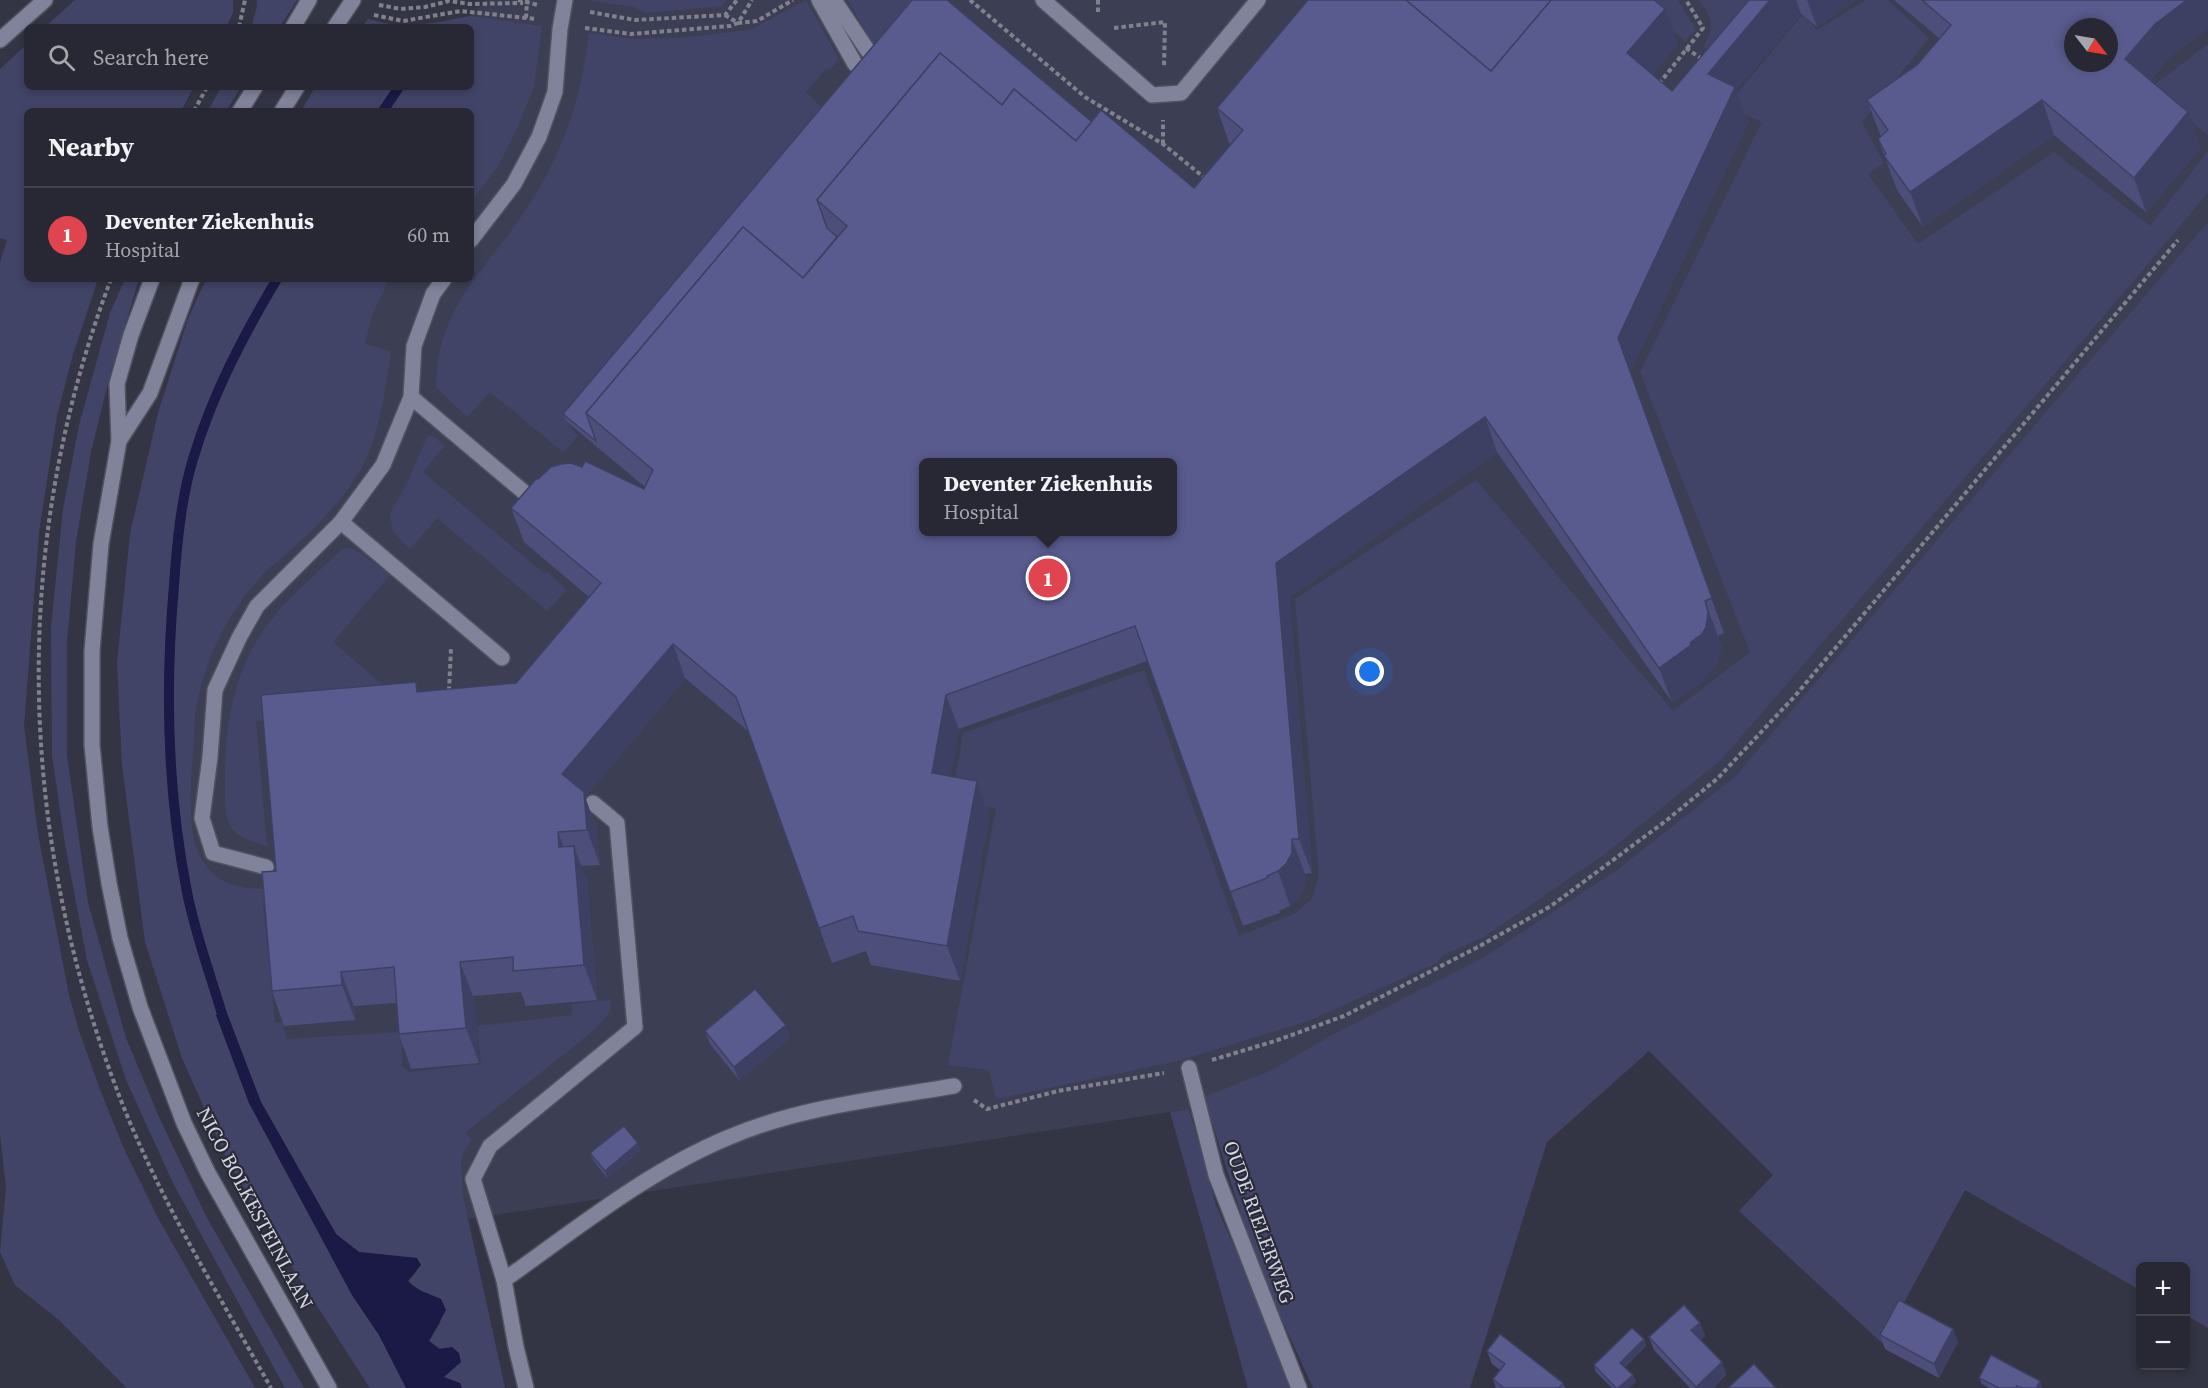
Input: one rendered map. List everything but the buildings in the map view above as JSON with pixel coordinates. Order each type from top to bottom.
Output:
[{"type":"street","points":[[0,40],[45,0]]},
{"type":"street","points":[[295,24],[309,0]]},
{"type":"street","points":[[337,24],[353,0]]},
{"type":"street","points":[[819,0],[855,64]]},
{"type":"street","points":[[834,0],[868,51]]},
{"type":"street","points":[[1043,0],[1152,95],[1181,93],[1258,0]]},
{"type":"street","points":[[474,236],[514,184],[539,137],[555,92],[564,4]]},
{"type":"street","points":[[242,108],[253,90]]},
{"type":"street","points":[[284,108],[295,90]]},
{"type":"street","name":"NICO BOLKESTEINLAAN","points":[[151,282],[131,335],[117,384],[119,441],[101,544],[92,663],[92,746],[109,883],[120,938],[140,1007],[183,1123],[208,1173],[329,1388]]},
{"type":"street","name":"NICO BOLKESTEINLAAN","points":[[119,441],[150,393],[191,282]]},
{"type":"street","points":[[266,867],[213,853],[202,818],[215,690],[238,638],[257,606],[341,522],[383,465],[411,397],[414,346],[433,294],[442,282]]},
{"type":"street","points":[[411,397],[532,499]]},
{"type":"street","points":[[341,522],[502,658]]},
{"type":"street","points":[[526,1388],[504,1280],[473,1179],[490,1146],[635,1027],[617,823],[593,803]]},
{"type":"street","name":"OUDE RIELERWEG","points":[[1189,1068],[1216,1175],[1299,1388]]},
{"type":"street","points":[[504,1280],[650,1177],[727,1138],[814,1109],[954,1086]]},
{"type":"path","points":[[240,24],[245,0]]},
{"type":"path","points":[[518,0],[527,2]]},
{"type":"path","points":[[725,15],[737,0]]},
{"type":"path","points":[[375,5],[401,9],[425,7],[449,1],[470,4],[527,2],[564,4],[635,20],[725,15],[738,23],[757,21],[793,0]]},
{"type":"path","points":[[970,0],[1085,97],[1163,144],[1212,184]]},
{"type":"path","points":[[1655,89],[1703,27],[1686,0]]},
{"type":"path","points":[[525,18],[527,2]]},
{"type":"path","points":[[1686,48],[1704,61],[1711,53]]},
{"type":"path","points":[[196,108],[205,90]]},
{"type":"path","points":[[954,1086],[987,1109],[1058,1091],[1189,1068],[1344,1016],[1476,948],[1551,906],[1667,820],[1718,778],[1795,696],[2178,240]]},
{"type":"path","points":[[449,695],[453,617]]},
{"type":"shaded area","points":[[75,0],[233,0],[233,13],[228,24],[48,24]]},
{"type":"shaded area","points":[[257,0],[297,0],[282,24],[252,24]]},
{"type":"shaded area","points":[[487,0],[2208,0],[2208,251],[1787,755],[1348,1053],[1204,1097],[1189,1109],[442,1223],[335,1126],[179,928],[222,372],[266,282],[474,282],[474,108],[471,108],[471,90],[474,90],[474,24],[426,24],[470,16]]},
{"type":"shaded area","points":[[586,0],[726,0],[722,6],[645,13],[634,7]]},
{"type":"shaded area","points":[[806,0],[839,59],[830,70],[826,69],[806,92],[825,111],[566,421],[578,436],[563,452],[490,392],[467,417],[436,387],[439,357],[446,331],[456,307],[469,286],[532,200],[554,160],[577,99],[589,33],[634,39],[678,38],[750,30]]},
{"type":"shaded area","points":[[848,0],[920,0],[876,50]]},
{"type":"shaded area","points":[[1636,0],[1678,0],[1696,30],[1685,41]]},
{"type":"shaded area","points":[[1699,0],[1750,0],[1708,51],[1704,46],[1710,33],[1711,22]]},
{"type":"shaded area","points":[[1866,0],[1888,0],[1929,38],[1862,122],[1884,163],[1868,174],[1918,244],[2054,152],[2150,226],[2208,151],[2208,193],[1722,759],[1605,854],[1484,937],[1443,955],[1437,963],[1308,1021],[1178,1061],[996,1099],[989,1070],[948,1065],[996,808],[952,801],[963,733],[1144,670],[1239,936],[1294,914],[1312,899],[1319,875],[1295,599],[1476,480],[1673,711],[1750,652],[1640,372],[1762,122],[1726,107],[1802,15],[1817,30]]},
{"type":"shaded area","points":[[470,16],[542,26],[534,87],[498,166],[474,198],[474,108],[303,108],[313,90],[474,90],[474,24],[422,24]]},
{"type":"shaded area","points":[[368,19],[389,24],[364,24]]},
{"type":"shaded area","points":[[2208,44],[2208,135],[2149,89]]},
{"type":"shaded area","points":[[24,47],[24,90],[192,90],[183,108],[24,108],[24,282],[97,282],[73,354],[57,416],[39,532],[24,726],[38,834],[69,995],[79,1031],[124,1149],[159,1220],[255,1388],[127,1388],[59,1320],[15,1285],[0,1252],[6,1187],[0,1134],[0,263],[7,240],[0,238],[0,69]]},
{"type":"shaded area","points":[[219,90],[239,90],[228,108],[210,108]]},
{"type":"shaded area","points":[[2208,222],[2208,1328],[2190,1317],[2190,1262],[2136,1262],[2136,1288],[1965,1190],[1882,1343],[1739,1211],[1773,1175],[1649,1051],[1547,1142],[1470,1388],[1313,1388],[1257,1265],[1204,1097],[1270,1071],[1341,1030],[1483,958],[1617,870],[1736,776]]},
{"type":"shaded area","points":[[124,282],[138,282],[110,375],[91,452],[76,542],[67,642],[67,755],[88,903],[126,1038],[159,1117],[206,1216],[304,1388],[285,1388],[173,1183],[126,1080],[87,960],[65,844],[52,755],[51,627],[63,509],[79,425],[110,313]]},
{"type":"shaded area","points":[[205,282],[388,282],[372,315],[365,344],[391,351],[382,410],[369,452],[357,476],[336,505],[303,539],[261,576],[237,607],[208,664],[196,709],[191,794],[193,835],[203,862],[221,879],[244,887],[273,888],[275,902],[263,904],[275,1022],[282,1023],[287,1039],[402,1032],[402,1066],[409,1072],[481,1064],[477,1026],[572,1015],[572,1004],[610,1000],[611,1011],[593,1031],[465,1133],[472,1140],[463,1153],[461,1163],[463,1196],[505,1388],[462,1388],[459,1383],[443,1377],[461,1362],[429,1341],[441,1322],[428,1293],[419,1292],[408,1281],[415,1274],[417,1258],[359,1252],[336,1234],[261,1102],[226,1013],[216,1015],[249,1103],[352,1295],[379,1335],[406,1388],[370,1388],[270,1233],[225,1155],[182,1058],[145,942],[122,765],[117,663],[130,534],[158,413],[188,319]]},
{"type":"shaded area","points":[[428,435],[435,437],[444,446],[423,472],[545,574],[548,572],[567,590],[547,611],[437,518],[410,549],[393,532],[390,514],[409,479]]},
{"type":"shaded area","points":[[350,548],[390,575],[333,642],[411,709],[256,721],[267,846],[247,840],[231,827],[226,812],[225,797],[228,726],[243,667],[271,620],[342,549]]},
{"type":"shaded area","points":[[227,1013],[261,1102],[336,1234],[359,1252],[417,1258],[421,1265],[408,1281],[420,1290],[441,1299],[446,1310],[429,1341],[439,1349],[452,1347],[459,1353],[461,1362],[444,1377],[460,1383],[462,1388],[406,1388],[379,1335],[352,1295],[249,1103],[216,1015]]},
{"type":"shaded area","points":[[1189,1109],[1216,1205],[1295,1388],[1248,1388],[1170,1112]]},
{"type":"waterway","points":[[385,108],[397,90]]},
{"type":"waterway","points":[[222,1014],[190,907],[175,816],[169,700],[171,623],[178,537],[189,474],[209,412],[229,366],[275,282]]},
{"type":"place","name":"Deventer Ziekenhuis","points":[[1048,578]]}]
